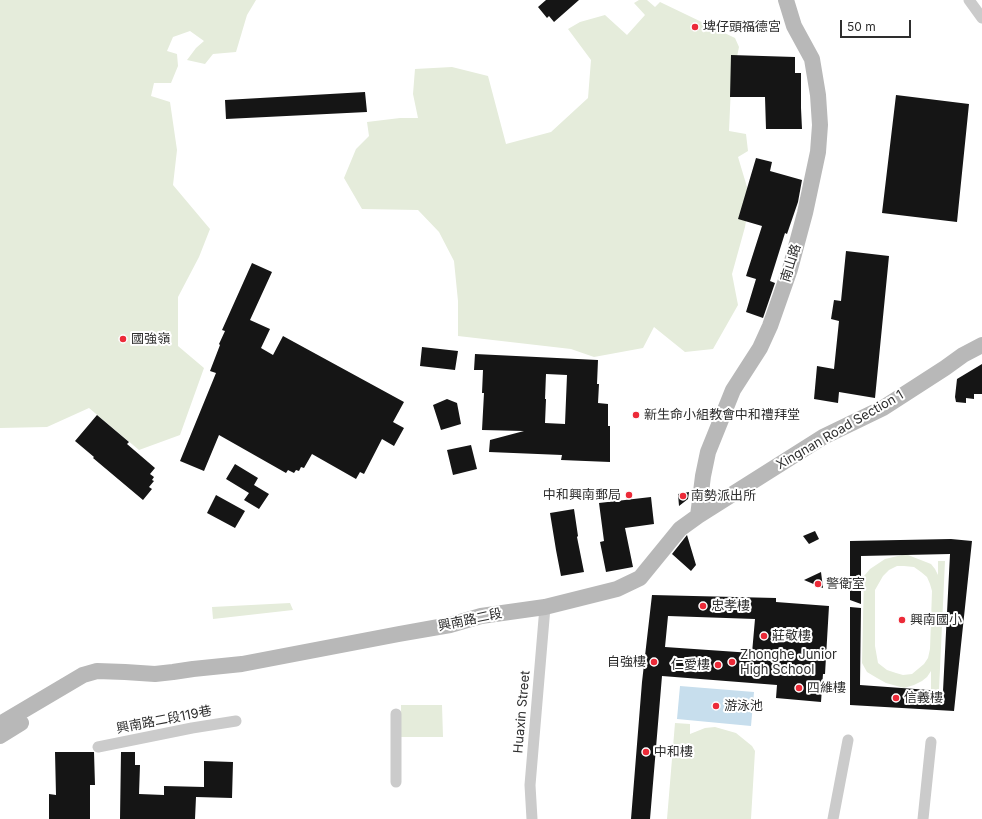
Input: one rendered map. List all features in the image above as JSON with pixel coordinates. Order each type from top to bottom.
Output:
[{"type":"street","name":"南山路","points":[[698,516],[703,476],[708,452],[732,390],[760,348],[770,326],[794,255],[818,152],[820,125],[818,95],[812,59],[794,26],[786,0]]},
{"type":"street","points":[[969,0],[982,18]]},
{"type":"street","name":"Xingnan Road Section 1","points":[[698,516],[823,437],[883,408],[963,355],[982,345]]},
{"type":"street","name":"興南路二段","points":[[0,724],[83,675],[97,671],[155,674],[242,664],[450,625],[481,616],[545,607],[617,589],[640,578],[680,529],[698,516]]},
{"type":"street","name":"Huaxin Street","points":[[532,819],[530,785],[545,607]]},
{"type":"street","points":[[0,736],[88,684],[101,680],[170,682],[191,678],[213,667]]},
{"type":"street","points":[[396,714],[396,782]]},
{"type":"street","name":"興南路二段119巷","points":[[98,747],[192,728],[236,721]]},
{"type":"street","points":[[833,819],[848,740]]},
{"type":"street","points":[[923,819],[931,742]]},
{"type":"green space","points":[[0,0],[256,0],[247,15],[236,52],[213,54],[205,64],[187,60],[196,48],[204,41],[190,31],[173,37],[167,51],[177,54],[178,66],[171,83],[154,83],[151,96],[170,102],[177,150],[173,185],[210,229],[199,257],[178,297],[178,346],[204,368],[180,435],[139,450],[89,408],[47,427],[0,428]]},
{"type":"green space","points":[[639,0],[647,0],[655,7],[660,2],[735,38],[739,47],[731,86],[729,131],[746,134],[748,151],[738,157],[750,197],[745,227],[732,274],[738,305],[713,349],[685,352],[654,327],[643,348],[594,357],[571,349],[458,336],[458,301],[454,261],[439,232],[418,210],[362,209],[344,178],[356,149],[369,136],[367,122],[400,118],[418,118],[413,94],[415,69],[452,67],[488,76],[506,144],[551,132],[588,98],[591,60],[568,29],[580,22],[605,15],[627,35],[645,15],[634,3]]},
{"type":"green space","points":[[908,555],[931,564],[938,575],[938,561],[945,561],[939,690],[931,689],[931,671],[922,681],[904,688],[886,683],[877,678],[867,672],[862,663],[864,576],[870,569],[885,559]],"holes":[[[897,566],[914,567],[927,577],[932,591],[930,649],[928,658],[924,664],[912,674],[903,675],[887,670],[878,663],[875,646],[875,590],[883,576],[889,570]]]},
{"type":"green space","points":[[290,603],[293,610],[213,619],[212,607]]},
{"type":"green space","points":[[401,705],[442,705],[443,737],[401,737]]},
{"type":"green space","points":[[675,723],[690,724],[690,734],[705,728],[715,727],[736,733],[752,746],[755,751],[751,819],[667,819]]},
{"type":"water","name":"游泳池","points":[[680,686],[754,692],[751,726],[677,719]]},
{"type":"building","points":[[546,0],[579,0],[554,22],[549,16],[547,18],[538,7]]},
{"type":"building","points":[[731,55],[795,57],[795,73],[801,73],[802,129],[766,129],[765,97],[730,97]]},
{"type":"building","points":[[365,92],[367,112],[226,119],[225,100]]},
{"type":"building","points":[[896,95],[969,104],[957,222],[882,213]]},
{"type":"building","points":[[756,158],[772,162],[770,171],[802,180],[798,202],[787,234],[785,233],[770,281],[775,283],[763,318],[746,312],[756,279],[746,276],[762,226],[738,219]]},
{"type":"building","points":[[846,251],[889,256],[875,398],[839,392],[838,403],[814,399],[817,366],[834,369],[839,321],[831,319],[834,300],[841,301]]},
{"type":"building","points":[[252,263],[272,272],[250,320],[270,329],[261,348],[273,355],[283,336],[404,402],[393,422],[404,428],[394,446],[382,439],[364,474],[360,472],[356,479],[312,454],[304,468],[301,467],[299,471],[296,470],[294,473],[288,470],[286,473],[219,435],[204,471],[180,461],[216,373],[210,371],[225,331],[222,330]]},
{"type":"building","points":[[422,347],[458,351],[455,370],[420,366]]},
{"type":"building","points":[[475,354],[598,360],[598,403],[608,404],[608,426],[610,426],[610,462],[561,460],[562,455],[489,452],[490,440],[524,431],[482,430],[484,393],[482,393],[483,370],[474,370]],"holes":[[[546,374],[567,375],[565,424],[545,423]]]},
{"type":"building","points":[[982,364],[982,394],[974,394],[974,399],[966,398],[966,403],[956,402],[955,397],[957,379]]},
{"type":"building","points":[[447,399],[457,403],[461,424],[441,430],[433,405]]},
{"type":"building","points":[[97,415],[129,442],[127,444],[155,468],[150,474],[154,477],[152,480],[154,481],[149,487],[152,489],[143,500],[75,441]]},
{"type":"building","points":[[471,445],[477,469],[453,475],[447,450]]},
{"type":"building","points":[[235,464],[258,478],[254,485],[269,494],[259,509],[244,500],[249,493],[226,479]]},
{"type":"building","name":"南勢派出所","points":[[689,492],[688,499],[679,506],[678,494]]},
{"type":"building","points":[[216,495],[245,511],[235,528],[207,513]]},
{"type":"building","points":[[651,497],[654,524],[625,528],[633,567],[606,572],[600,542],[604,541],[599,503]]},
{"type":"building","points":[[574,509],[577,537],[584,572],[561,576],[550,513]]},
{"type":"building","points":[[815,531],[819,539],[809,544],[803,536]]},
{"type":"building","points":[[687,535],[696,565],[691,571],[672,554]]},
{"type":"building","points":[[951,539],[972,541],[954,711],[850,705],[850,607],[861,608],[860,685],[943,691],[950,554],[861,556],[861,604],[850,600],[850,541]]},
{"type":"building","name":"警衛室","points":[[821,572],[823,588],[804,580]]},
{"type":"building","points":[[652,595],[776,598],[776,602],[829,606],[825,674],[823,674],[821,702],[776,698],[777,685],[662,676],[650,819],[631,819],[642,682]],"holes":[[[668,616],[755,619],[752,653],[665,647]]]},
{"type":"building","points":[[55,752],[94,752],[95,785],[90,785],[90,819],[49,819],[49,794],[56,795]]},
{"type":"building","points":[[121,752],[135,752],[135,765],[140,765],[139,794],[164,795],[164,786],[204,787],[204,761],[233,762],[232,798],[196,797],[195,819],[120,819]]},
{"type":"place","name":"埤仔頭福德宮","points":[[695,27]]},
{"type":"place","name":"國強嶺","points":[[123,339]]},
{"type":"place","name":"新生命小組教會中和禮拜堂","points":[[636,415]]},
{"type":"place","name":"中和興南郵局","points":[[629,495]]},
{"type":"place","name":"南勢派出所","points":[[683,496]]},
{"type":"place","name":"警衛室","points":[[818,584]]},
{"type":"place","name":"忠孝樓","points":[[703,606]]},
{"type":"place","name":"興南國小","points":[[902,620]]},
{"type":"place","name":"莊敬樓","points":[[764,636]]},
{"type":"place","name":"自強樓","points":[[654,662]]},
{"type":"place","name":"Zhonghe Junior High School","points":[[732,662]]},
{"type":"place","name":"仁愛樓","points":[[718,665]]},
{"type":"place","name":"四維樓","points":[[799,688]]},
{"type":"place","name":"信義樓","points":[[896,698]]},
{"type":"place","name":"游泳池","points":[[716,706]]},
{"type":"place","name":"中和樓","points":[[646,752]]}]
